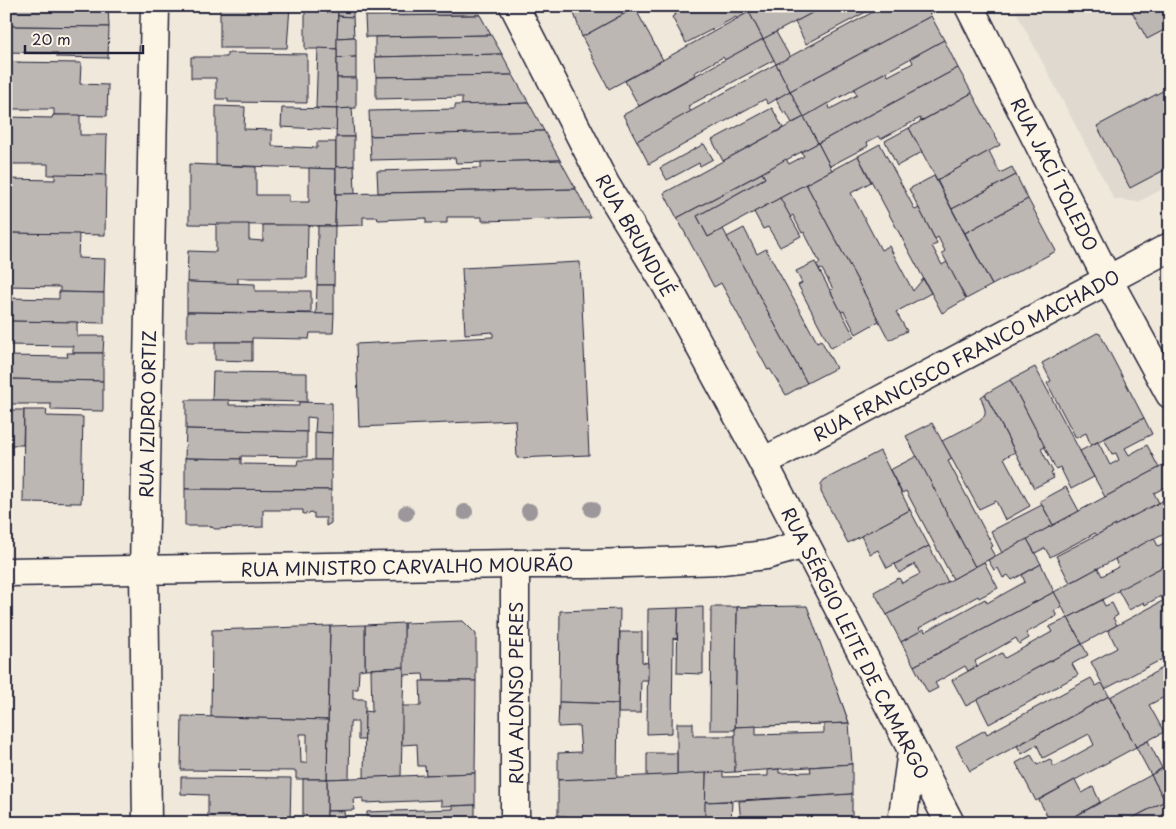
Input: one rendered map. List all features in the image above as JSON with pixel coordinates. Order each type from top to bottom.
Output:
[{"type":"street","name":"RUA IZIDRO ORTIZ","points":[[147,823],[144,570],[155,6]]},
{"type":"street","name":"RUA JACÍ TOLEDO","points":[[969,6],[1108,280],[1170,394]]},
{"type":"street","name":"RUA BRUNDUÉ","points":[[519,10],[605,184],[667,286],[763,462]]},
{"type":"street","name":"RUA FRANCISCO FRANCO MACHADO","points":[[763,462],[1170,247]]},
{"type":"street","name":"RUA SÉRGIO LEITE DE CAMARGO","points":[[763,462],[950,823]]},
{"type":"street","name":"RUA MINISTRO CARVALHO MOURÃO","points":[[6,572],[592,564],[672,560],[722,560],[766,555],[805,544]]},
{"type":"street","name":"RUA ALONSO PERES","points":[[515,564],[515,823]]},
{"type":"street","points":[[902,823],[912,751]]},
{"type":"shaded area","points":[[1013,6],[1170,6],[1170,185],[1138,202],[1114,199]]},
{"type":"building","points":[[6,6],[108,6],[109,27],[6,26]]},
{"type":"building","points":[[220,6],[290,6],[287,48],[220,48]]},
{"type":"building","points":[[305,6],[338,6],[337,49],[305,49]]},
{"type":"building","points":[[338,6],[353,6],[353,17],[338,16]]},
{"type":"building","points":[[365,6],[476,6],[480,15],[365,16]]},
{"type":"building","points":[[580,6],[582,11],[590,6],[638,6],[582,37],[572,7]]},
{"type":"building","points":[[672,6],[746,6],[749,12],[686,43],[672,17],[676,14]]},
{"type":"building","points":[[760,6],[825,6],[763,39],[749,12]]},
{"type":"building","points":[[825,6],[877,6],[806,44],[795,22]]},
{"type":"building","points":[[884,6],[926,6],[931,16],[790,91],[776,64]]},
{"type":"building","points":[[1129,6],[1170,6],[1170,27],[1147,39]]},
{"type":"building","points":[[635,8],[663,60],[609,89],[582,37]]},
{"type":"building","points":[[749,12],[763,39],[725,60],[723,57],[639,106],[625,81]]},
{"type":"building","points":[[480,15],[491,35],[366,37],[365,16]]},
{"type":"building","points":[[338,16],[353,17],[354,37],[337,38]]},
{"type":"building","points":[[931,16],[944,40],[804,117],[790,91]]},
{"type":"building","points":[[6,26],[109,27],[108,58],[57,57],[57,53],[6,52]]},
{"type":"building","points":[[776,32],[790,57],[776,64],[763,39]]},
{"type":"building","points":[[491,35],[502,54],[375,57],[375,37]]},
{"type":"building","points":[[337,38],[356,38],[356,57],[337,58]]},
{"type":"building","points":[[763,39],[774,60],[688,106],[691,112],[637,141],[623,115]]},
{"type":"building","points":[[944,40],[958,68],[818,143],[804,117],[828,103],[830,109],[857,95],[854,89],[886,72],[888,76],[913,63],[911,58]]},
{"type":"building","points":[[318,48],[337,49],[337,109],[316,108]]},
{"type":"building","points":[[227,53],[307,54],[307,103],[228,102],[228,99],[216,99],[216,78],[191,78],[191,57],[227,57]]},
{"type":"building","points":[[502,54],[513,75],[376,77],[375,57]]},
{"type":"building","points":[[356,57],[356,78],[337,78],[337,58]]},
{"type":"building","points":[[6,62],[81,63],[80,84],[108,85],[107,116],[54,115],[54,109],[6,109]]},
{"type":"building","points":[[776,64],[790,91],[768,104],[765,99],[649,164],[637,141]]},
{"type":"building","points":[[958,68],[972,93],[921,121],[920,118],[881,139],[879,136],[867,142],[868,146],[830,166],[818,143]]},
{"type":"building","points":[[513,75],[529,103],[462,105],[462,97],[376,99],[376,77]]},
{"type":"building","points":[[337,78],[356,78],[356,108],[337,109]]},
{"type":"building","points":[[1170,87],[1170,167],[1130,188],[1097,126]]},
{"type":"building","points":[[790,91],[804,117],[792,123],[786,112],[784,114],[776,99]]},
{"type":"building","points":[[972,93],[1000,145],[937,180],[909,128]]},
{"type":"building","points":[[529,103],[544,131],[370,136],[369,111],[455,109],[455,105]]},
{"type":"building","points":[[216,106],[245,107],[244,129],[272,130],[272,146],[317,148],[317,142],[336,142],[336,169],[216,165]]},
{"type":"building","points":[[282,108],[337,109],[337,130],[281,127]]},
{"type":"building","points":[[352,108],[354,137],[336,137],[337,109]]},
{"type":"building","points":[[772,108],[783,128],[723,161],[712,140]]},
{"type":"building","points":[[53,115],[80,115],[80,135],[107,135],[106,175],[48,175],[48,164],[6,164],[6,117],[52,118]]},
{"type":"building","points":[[804,117],[818,143],[677,218],[664,193]]},
{"type":"building","points":[[909,128],[922,152],[897,166],[885,141]]},
{"type":"building","points":[[544,131],[560,160],[456,163],[455,158],[371,160],[370,136]]},
{"type":"building","points":[[336,137],[354,137],[354,166],[336,167]]},
{"type":"building","points":[[818,143],[832,170],[708,237],[697,216],[765,178],[762,173],[786,159],[789,164],[804,156],[801,152]]},
{"type":"building","points":[[704,144],[713,159],[700,166],[699,163],[667,180],[660,168]]},
{"type":"building","points":[[880,144],[915,210],[919,208],[935,239],[937,244],[932,246],[942,265],[947,262],[966,299],[942,313],[858,156]]},
{"type":"building","points":[[989,151],[1000,173],[1012,167],[1016,175],[952,209],[937,180]]},
{"type":"building","points":[[858,156],[871,182],[851,193],[881,250],[889,246],[913,291],[923,279],[931,293],[896,312],[907,331],[889,340],[806,184]]},
{"type":"building","points":[[560,160],[576,189],[378,193],[377,171],[481,168],[481,162]]},
{"type":"building","points":[[189,164],[256,167],[256,195],[289,195],[289,202],[309,202],[309,168],[336,169],[335,226],[189,224]]},
{"type":"building","points":[[354,166],[355,194],[336,194],[336,167]]},
{"type":"building","points":[[762,173],[765,178],[697,216],[708,237],[723,229],[807,383],[786,395],[770,369],[768,370],[721,283],[714,287],[677,218]]},
{"type":"building","points":[[55,174],[106,175],[105,235],[6,233],[6,179],[55,180]]},
{"type":"building","points":[[1016,175],[1028,199],[965,233],[952,209]]},
{"type":"building","points":[[934,176],[992,285],[966,299],[942,253],[945,251],[938,237],[935,239],[909,189]]},
{"type":"building","points":[[806,184],[879,321],[856,334],[844,311],[841,312],[830,290],[833,289],[822,269],[818,270],[816,265],[820,263],[804,232],[802,233],[793,215],[790,217],[780,198]]},
{"type":"building","points":[[576,189],[591,218],[482,221],[482,217],[447,217],[447,223],[426,223],[426,218],[378,220],[377,217],[363,217],[363,225],[335,226],[336,194]]},
{"type":"building","points":[[780,198],[801,236],[780,247],[768,227],[763,229],[754,212]]},
{"type":"building","points":[[1028,199],[1056,251],[992,285],[965,233]]},
{"type":"building","points":[[216,224],[249,224],[249,240],[263,241],[263,225],[308,225],[307,278],[238,278],[238,284],[187,282],[188,251],[216,252]]},
{"type":"building","points":[[318,226],[335,226],[334,285],[317,285]]},
{"type":"building","points":[[744,228],[757,254],[766,249],[817,342],[821,340],[836,368],[807,383],[727,237]]},
{"type":"building","points":[[6,233],[79,234],[78,258],[105,259],[104,293],[60,292],[60,287],[6,286]]},
{"type":"building","points":[[580,262],[589,455],[517,458],[515,420],[359,427],[356,344],[493,337],[493,332],[465,334],[462,268]]},
{"type":"building","points":[[815,262],[854,336],[831,348],[798,285],[802,283],[796,271]]},
{"type":"building","points":[[187,282],[255,284],[255,291],[311,291],[311,313],[187,312]]},
{"type":"building","points":[[317,285],[334,285],[334,314],[316,314]]},
{"type":"building","points":[[59,292],[104,293],[104,323],[6,321],[6,298],[59,299]]},
{"type":"building","points":[[187,312],[334,314],[333,333],[310,333],[309,339],[252,338],[252,342],[187,342]]},
{"type":"building","points":[[6,321],[77,322],[77,336],[104,336],[103,353],[73,353],[73,346],[6,345]]},
{"type":"building","points":[[1097,333],[1100,334],[1144,418],[1091,445],[1086,433],[1076,438],[1047,383],[1051,381],[1042,363]]},
{"type":"building","points":[[215,342],[252,342],[252,361],[215,360]]},
{"type":"building","points":[[67,353],[103,353],[103,381],[6,379],[6,356],[68,357]]},
{"type":"building","points":[[1035,367],[1094,477],[1071,489],[1060,467],[1056,469],[1010,380]]},
{"type":"building","points":[[213,372],[307,373],[307,402],[212,400]]},
{"type":"building","points":[[6,379],[103,381],[103,411],[51,410],[51,404],[6,404]]},
{"type":"building","points":[[1010,380],[1045,447],[1041,449],[1053,472],[1051,473],[1054,478],[1034,488],[985,394]]},
{"type":"building","points":[[985,394],[1015,452],[1004,458],[1030,506],[1005,520],[996,501],[979,509],[942,441],[980,421],[985,415],[981,397]]},
{"type":"building","points":[[186,400],[229,400],[229,405],[299,406],[299,402],[332,403],[332,433],[315,432],[316,418],[307,417],[307,432],[186,429]]},
{"type":"building","points":[[6,410],[24,410],[23,445],[6,445]]},
{"type":"building","points":[[24,410],[47,410],[46,416],[83,417],[81,503],[23,502]]},
{"type":"building","points":[[1144,418],[1152,434],[1125,448],[1129,455],[1147,445],[1159,468],[1105,497],[1080,451],[1098,442],[1110,465],[1119,460],[1116,453],[1112,454],[1104,439]]},
{"type":"building","points":[[932,423],[952,459],[948,461],[993,546],[990,548],[995,556],[975,567],[906,436]]},
{"type":"building","points":[[186,429],[307,432],[307,457],[241,456],[241,459],[185,458]]},
{"type":"building","points":[[315,432],[332,433],[331,460],[315,460]]},
{"type":"building","points":[[880,451],[910,510],[848,543],[821,492],[821,484],[824,480]]},
{"type":"building","points":[[917,456],[975,567],[953,579],[906,491],[902,493],[890,470]]},
{"type":"building","points":[[185,458],[241,459],[241,464],[297,465],[298,460],[331,460],[331,490],[185,489]]},
{"type":"building","points":[[1168,463],[1170,468],[1170,485],[1154,493],[1159,503],[1097,535],[1095,533],[1050,557],[1045,548],[1035,553],[1027,539]]},
{"type":"building","points":[[1066,487],[1079,511],[1053,525],[1040,501]]},
{"type":"building","points":[[185,489],[331,490],[331,523],[326,526],[326,518],[314,518],[314,513],[303,514],[303,510],[263,510],[263,527],[215,529],[210,526],[185,526]]},
{"type":"building","points":[[1170,497],[1170,530],[1070,583],[1056,556]]},
{"type":"building","points":[[1042,505],[1053,525],[1002,553],[991,531]]},
{"type":"building","points":[[910,510],[929,546],[887,568],[878,550],[870,554],[861,536]]},
{"type":"building","points":[[1154,538],[1158,546],[1170,540],[1170,563],[1068,618],[1054,592],[1098,568],[1102,576],[1118,567],[1115,559]]},
{"type":"building","points":[[1027,539],[1041,564],[1012,580],[1008,575],[1003,578],[998,568],[994,570],[988,560]]},
{"type":"building","points":[[929,546],[948,582],[887,615],[874,592],[899,578],[902,583],[920,574],[915,564],[899,573],[895,564]]},
{"type":"building","points":[[984,562],[998,588],[979,598],[978,596],[919,628],[921,631],[901,642],[887,615]]},
{"type":"building","points":[[1170,563],[1170,597],[1163,601],[1161,596],[1145,605],[1144,602],[1129,610],[1118,590]]},
{"type":"building","points":[[1041,564],[1054,592],[914,666],[901,642],[924,629],[925,632],[985,599],[987,603],[1025,582],[1022,575]]},
{"type":"building","points":[[1054,592],[1062,606],[1054,611],[1057,616],[1026,633],[1029,638],[1019,644],[1016,638],[975,661],[977,666],[968,671],[965,666],[935,683],[938,688],[928,693],[914,666]]},
{"type":"building","points":[[1170,597],[1170,655],[1105,689],[1091,662],[1117,648],[1108,630]]},
{"type":"building","points":[[1102,600],[1105,606],[1112,603],[1118,615],[1113,618],[1117,625],[1082,644],[1068,618]]},
{"type":"building","points":[[762,606],[761,660],[755,659],[755,677],[816,677],[816,682],[834,682],[849,723],[735,727],[737,607]]},
{"type":"building","points":[[807,606],[849,723],[735,727],[737,607]]},
{"type":"building","points":[[703,607],[703,674],[677,673],[678,608]]},
{"type":"building","points":[[711,607],[737,607],[735,730],[710,730]]},
{"type":"building","points":[[678,608],[677,639],[673,638],[672,733],[647,734],[648,609]]},
{"type":"building","points":[[620,609],[618,704],[559,702],[560,611]]},
{"type":"building","points":[[1068,618],[1082,644],[966,706],[952,680],[1002,653],[1005,658],[1052,632],[1049,627]]},
{"type":"building","points":[[463,621],[476,634],[476,681],[424,681],[423,674],[403,675],[404,623]]},
{"type":"building","points":[[404,623],[404,667],[365,669],[365,625]]},
{"type":"building","points":[[365,625],[365,669],[359,670],[358,689],[353,689],[353,699],[365,699],[365,740],[358,740],[358,722],[350,722],[349,778],[327,779],[330,626]]},
{"type":"building","points":[[330,626],[328,720],[211,717],[212,630]]},
{"type":"building","points":[[620,632],[642,632],[642,662],[648,663],[648,680],[641,680],[640,713],[618,713]]},
{"type":"building","points":[[1082,644],[1088,655],[1072,664],[1078,675],[989,724],[977,700]]},
{"type":"building","points":[[1170,664],[1170,694],[1149,705],[1164,732],[1136,747],[1110,697]]},
{"type":"building","points":[[404,667],[401,776],[364,778],[365,711],[372,712],[371,669]]},
{"type":"building","points":[[1091,678],[1096,686],[1102,683],[1109,696],[970,771],[956,746],[985,730],[987,734]]},
{"type":"building","points":[[420,681],[476,681],[475,773],[426,775],[425,766],[418,766],[417,744],[402,745],[402,706],[421,706]]},
{"type":"building","points":[[1109,696],[1136,747],[1036,801],[1016,763],[1031,755],[1037,765],[1050,759],[1054,767],[1094,745],[1089,734],[1043,758],[1037,745],[1022,754],[1017,746]]},
{"type":"building","points":[[559,702],[618,704],[617,778],[558,780],[558,753],[581,752],[579,726],[558,727]]},
{"type":"building","points":[[182,716],[328,720],[327,779],[296,779],[296,771],[181,770]],"holes":[[[300,734],[307,734],[307,763],[301,763]]]},
{"type":"building","points":[[677,723],[693,723],[693,736],[736,736],[735,772],[677,775]]},
{"type":"building","points":[[849,723],[852,764],[735,772],[735,727],[756,726],[756,735],[824,733],[824,724]]},
{"type":"building","points":[[1148,741],[1162,768],[1151,775],[1136,747]]},
{"type":"building","points":[[647,753],[677,753],[677,775],[647,776]]},
{"type":"building","points":[[852,764],[852,794],[705,802],[706,773],[723,772],[723,777],[768,776],[768,770],[779,769],[779,773],[811,772],[810,767]]},
{"type":"building","points":[[1170,764],[1170,798],[1165,801],[1151,775]]},
{"type":"building","points":[[475,773],[475,805],[441,806],[441,800],[363,803],[363,798],[353,799],[354,810],[327,811],[327,779]]},
{"type":"building","points":[[706,773],[705,823],[566,823],[566,816],[558,816],[558,780]]},
{"type":"building","points":[[1151,775],[1165,801],[1123,823],[1063,823]]},
{"type":"building","points":[[181,777],[291,778],[290,823],[208,823],[208,795],[181,794]]},
{"type":"building","points":[[303,779],[327,779],[327,823],[303,823]]},
{"type":"building","points":[[1075,780],[1082,793],[1093,787],[1100,802],[1063,823],[1051,823],[1039,800]]},
{"type":"building","points":[[852,794],[852,823],[741,823],[739,801]]},
{"type":"building","points":[[732,801],[731,823],[705,823],[705,802]]},
{"type":"building","points":[[1165,801],[1170,810],[1170,823],[1123,823]]},
{"type":"building","points":[[475,805],[475,823],[367,823],[367,812],[453,809],[453,806]]},
{"type":"building","points":[[327,811],[344,811],[345,823],[327,823]]}]
